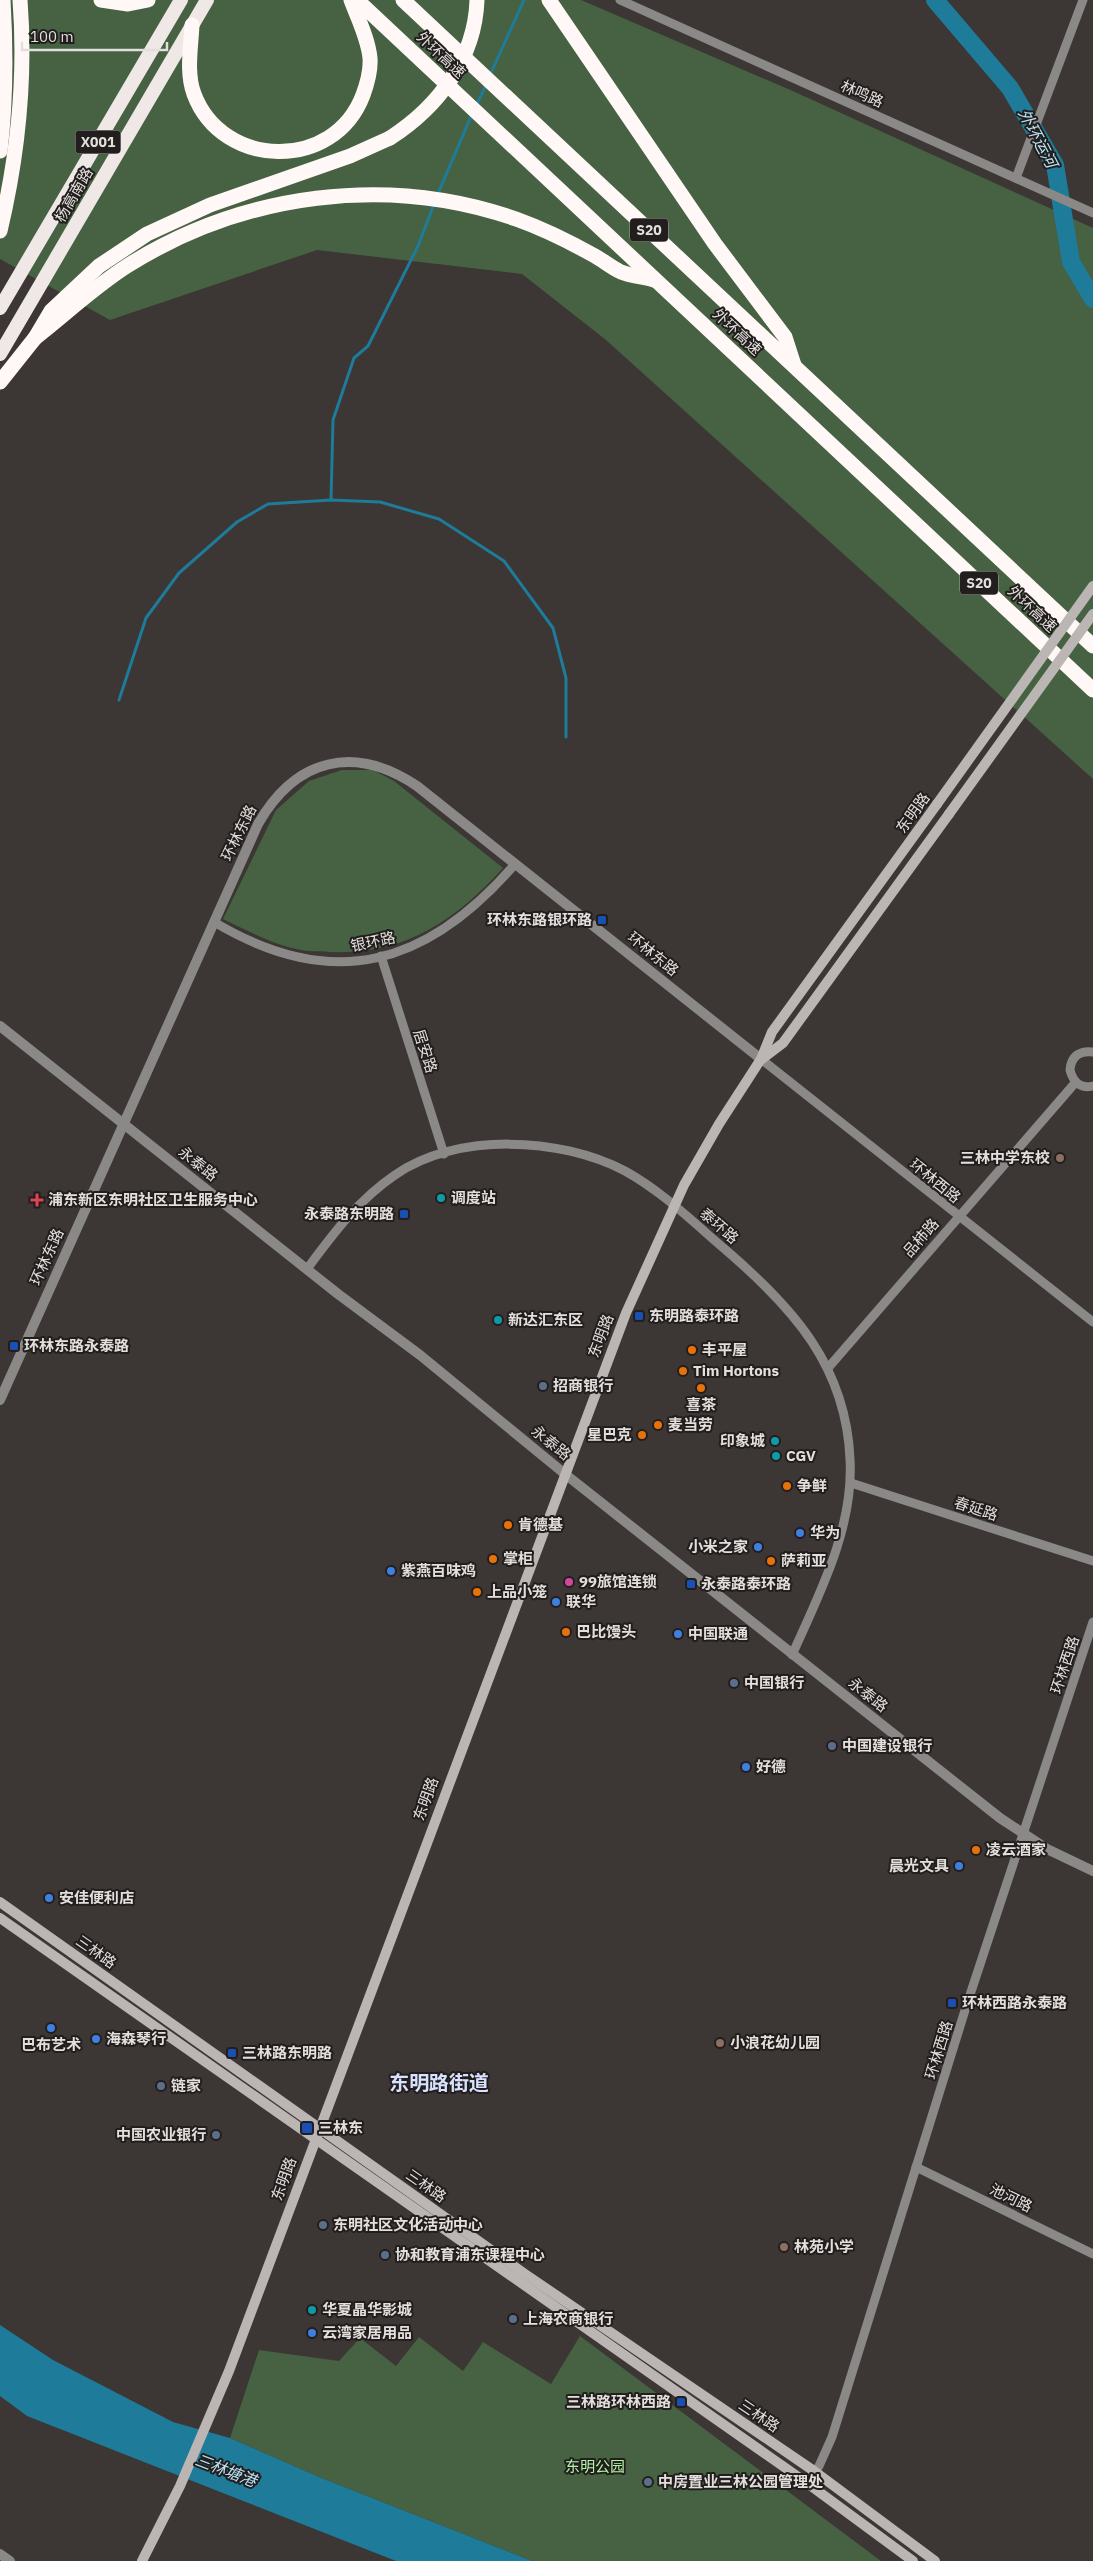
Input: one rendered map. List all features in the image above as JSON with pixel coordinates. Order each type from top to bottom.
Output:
[{"type":"highway","points":[[0,151],[4,116],[6,54],[3,0]]},
{"type":"highway","points":[[0,231],[14,163],[20,115],[20,0]]},
{"type":"highway","points":[[101,0],[128,4],[148,0]]},
{"type":"highway","name":"杨高南路","points":[[0,308],[181,0]]},
{"type":"highway","name":"杨高南路","points":[[0,354],[207,0]]},
{"type":"highway","points":[[192,25],[190,76],[193,92],[199,106],[218,130],[243,146],[267,151],[294,151],[318,145],[340,131],[358,109],[368,83],[370,59],[351,0]]},
{"type":"highway","name":"外环高速","points":[[357,0],[1093,690]]},
{"type":"highway","name":"外环高速","points":[[403,0],[1093,646]]},
{"type":"highway","points":[[0,382],[35,338],[51,311],[70,292],[125,248],[164,225],[210,205],[370,148],[408,127],[439,97],[455,74],[469,42],[477,0]]},
{"type":"highway","points":[[549,0],[721,252],[785,337],[794,366]]},
{"type":"highway","points":[[35,338],[107,279],[156,249],[195,230],[233,216],[306,199],[380,193],[456,203],[516,219],[569,242],[622,272],[656,280]]},
{"type":"main road","name":"东明路","points":[[142,2561],[206,2429],[626,1313],[674,1205],[699,1157],[761,1059],[772,1032],[1093,586]]},
{"type":"main road","name":"东明路","points":[[761,1059],[783,1043],[1093,614]]},
{"type":"main road","name":"三林路","points":[[0,1902],[526,2274],[814,2472],[935,2561]]},
{"type":"main road","name":"三林路","points":[[0,1918],[314,2140],[807,2483],[912,2561]]},
{"type":"street","name":"林鸣路","points":[[620,0],[1093,213]]},
{"type":"street","points":[[1016,178],[1083,0]]},
{"type":"street","name":"环林东路","points":[[0,1400],[258,824],[268,806],[281,791],[312,770],[332,764],[352,762],[375,764],[396,772],[417,786],[761,1059]]},
{"type":"street","name":"银环路","points":[[214,922],[255,945],[288,956],[342,962],[381,956],[420,942],[455,922],[477,904],[514,864]]},
{"type":"street","name":"居安路","points":[[381,956],[444,1154]]},
{"type":"street","name":"永泰路","points":[[0,1026],[307,1269],[420,1355],[565,1474],[792,1655],[1024,1835],[1093,1871]]},
{"type":"street","points":[[1093,1052],[1080,1053],[1074,1057],[1070,1070],[1076,1082],[1082,1086],[1093,1086]]},
{"type":"street","name":"环林西路","points":[[761,1059],[1093,1322]]},
{"type":"street","name":"品柿路","points":[[828,1368],[1076,1082]]},
{"type":"street","name":"泰环路","points":[[307,1269],[349,1215],[379,1186],[404,1169],[444,1154],[467,1148],[516,1143],[544,1145],[573,1151],[625,1172],[652,1188],[674,1205],[774,1293],[798,1320],[815,1344],[828,1368],[847,1429],[851,1483],[847,1509],[830,1567],[792,1655]]},
{"type":"street","name":"春延路","points":[[851,1483],[1093,1561]]},
{"type":"street","name":"环林西路","points":[[807,2483],[832,2437],[966,2007],[1093,1622]]},
{"type":"street","name":"池河路","points":[[916,2167],[1093,2254]]},
{"type":"street","points":[[0,2554],[10,2561]]},
{"type":"green space","points":[[0,0],[581,0],[795,92],[1093,228],[1093,779],[606,340],[522,274],[317,250],[110,320],[0,259]]},
{"type":"green space","points":[[342,770],[373,770],[394,781],[503,868],[485,887],[447,918],[427,931],[382,947],[358,951],[331,952],[301,950],[271,941],[223,919],[276,810],[309,781]]},
{"type":"green space","name":"东明公园","points":[[580,2336],[881,2561],[532,2561],[319,2477],[230,2438],[259,2350],[339,2361],[360,2338],[396,2366],[419,2337],[463,2371],[483,2342],[551,2384]]},
{"type":"water","name":"三林塘港","points":[[0,2325],[53,2360],[173,2422],[230,2438],[319,2477],[532,2561],[396,2561],[27,2416],[0,2396]]},
{"type":"waterway","points":[[490,75],[524,0]]},
{"type":"waterway","name":"外环运河","points":[[935,0],[1010,88],[1055,165],[1071,262],[1093,299]]},
{"type":"waterway","points":[[476,106],[486,85]]},
{"type":"waterway","points":[[437,196],[472,114]]},
{"type":"waterway","points":[[331,500],[333,420],[354,358],[368,346],[418,246],[434,204]]},
{"type":"waterway","points":[[119,700],[146,618],[179,573],[237,522],[268,504],[331,500],[380,502],[439,519],[504,561],[553,628],[566,678],[566,737]]},
{"type":"place","name":"环林东路银环路","points":[[602,920]]},
{"type":"place","name":"三林中学东校","points":[[1060,1158]]},
{"type":"place","name":"调度站","points":[[441,1198]]},
{"type":"place","name":"浦东新区东明社区卫生服务中心","points":[[37,1200]]},
{"type":"place","name":"永泰路东明路","points":[[404,1214]]},
{"type":"place","name":"东明路泰环路","points":[[639,1316]]},
{"type":"place","name":"新达汇东区","points":[[498,1320]]},
{"type":"place","name":"环林东路永泰路","points":[[14,1346]]},
{"type":"place","name":"丰平屋","points":[[692,1350]]},
{"type":"place","name":"Tim Hortons","points":[[683,1371]]},
{"type":"place","name":"招商银行","points":[[543,1386]]},
{"type":"place","name":"喜茶","points":[[701,1388]]},
{"type":"place","name":"麦当劳","points":[[658,1425]]},
{"type":"place","name":"星巴克","points":[[642,1435]]},
{"type":"place","name":"印象城","points":[[775,1441]]},
{"type":"place","name":"CGV","points":[[776,1456]]},
{"type":"place","name":"争鲜","points":[[787,1486]]},
{"type":"place","name":"肯德基","points":[[508,1525]]},
{"type":"place","name":"华为","points":[[800,1533]]},
{"type":"place","name":"小米之家","points":[[758,1547]]},
{"type":"place","name":"掌柜","points":[[493,1559]]},
{"type":"place","name":"萨莉亚","points":[[771,1561]]},
{"type":"place","name":"紫燕百味鸡","points":[[391,1571]]},
{"type":"place","name":"99旅馆连锁","points":[[569,1582]]},
{"type":"place","name":"永泰路泰环路","points":[[691,1584]]},
{"type":"place","name":"上品小笼","points":[[477,1592]]},
{"type":"place","name":"联华","points":[[556,1602]]},
{"type":"place","name":"巴比馒头","points":[[566,1632]]},
{"type":"place","name":"中国联通","points":[[678,1634]]},
{"type":"place","name":"中国银行","points":[[734,1683]]},
{"type":"place","name":"中国建设银行","points":[[832,1746]]},
{"type":"place","name":"好德","points":[[746,1767]]},
{"type":"place","name":"凌云酒家","points":[[976,1850]]},
{"type":"place","name":"晨光文具","points":[[959,1866]]},
{"type":"place","name":"安佳便利店","points":[[49,1898]]},
{"type":"place","name":"环林西路永泰路","points":[[952,2003]]},
{"type":"place","name":"巴布艺术","points":[[51,2028]]},
{"type":"place","name":"海森琴行","points":[[96,2039]]},
{"type":"place","name":"小浪花幼儿园","points":[[720,2043]]},
{"type":"place","name":"三林路东明路","points":[[232,2053]]},
{"type":"place","name":"链家","points":[[161,2086]]},
{"type":"place","name":"三林东","points":[[307,2128]]},
{"type":"place","name":"中国农业银行","points":[[216,2135]]},
{"type":"place","name":"东明社区文化活动中心","points":[[323,2225]]},
{"type":"place","name":"林苑小学","points":[[784,2247]]},
{"type":"place","name":"协和教育浦东课程中心","points":[[385,2255]]},
{"type":"place","name":"华夏晶华影城","points":[[312,2310]]},
{"type":"place","name":"上海农商银行","points":[[513,2319]]},
{"type":"place","name":"云湾家居用品","points":[[312,2333]]},
{"type":"place","name":"三林路环林西路","points":[[681,2402]]},
{"type":"place","name":"中房置业三林公园管理处","points":[[648,2482]]},
{"type":"district","name":"东明路街道","points":[[439,2083]]}]
